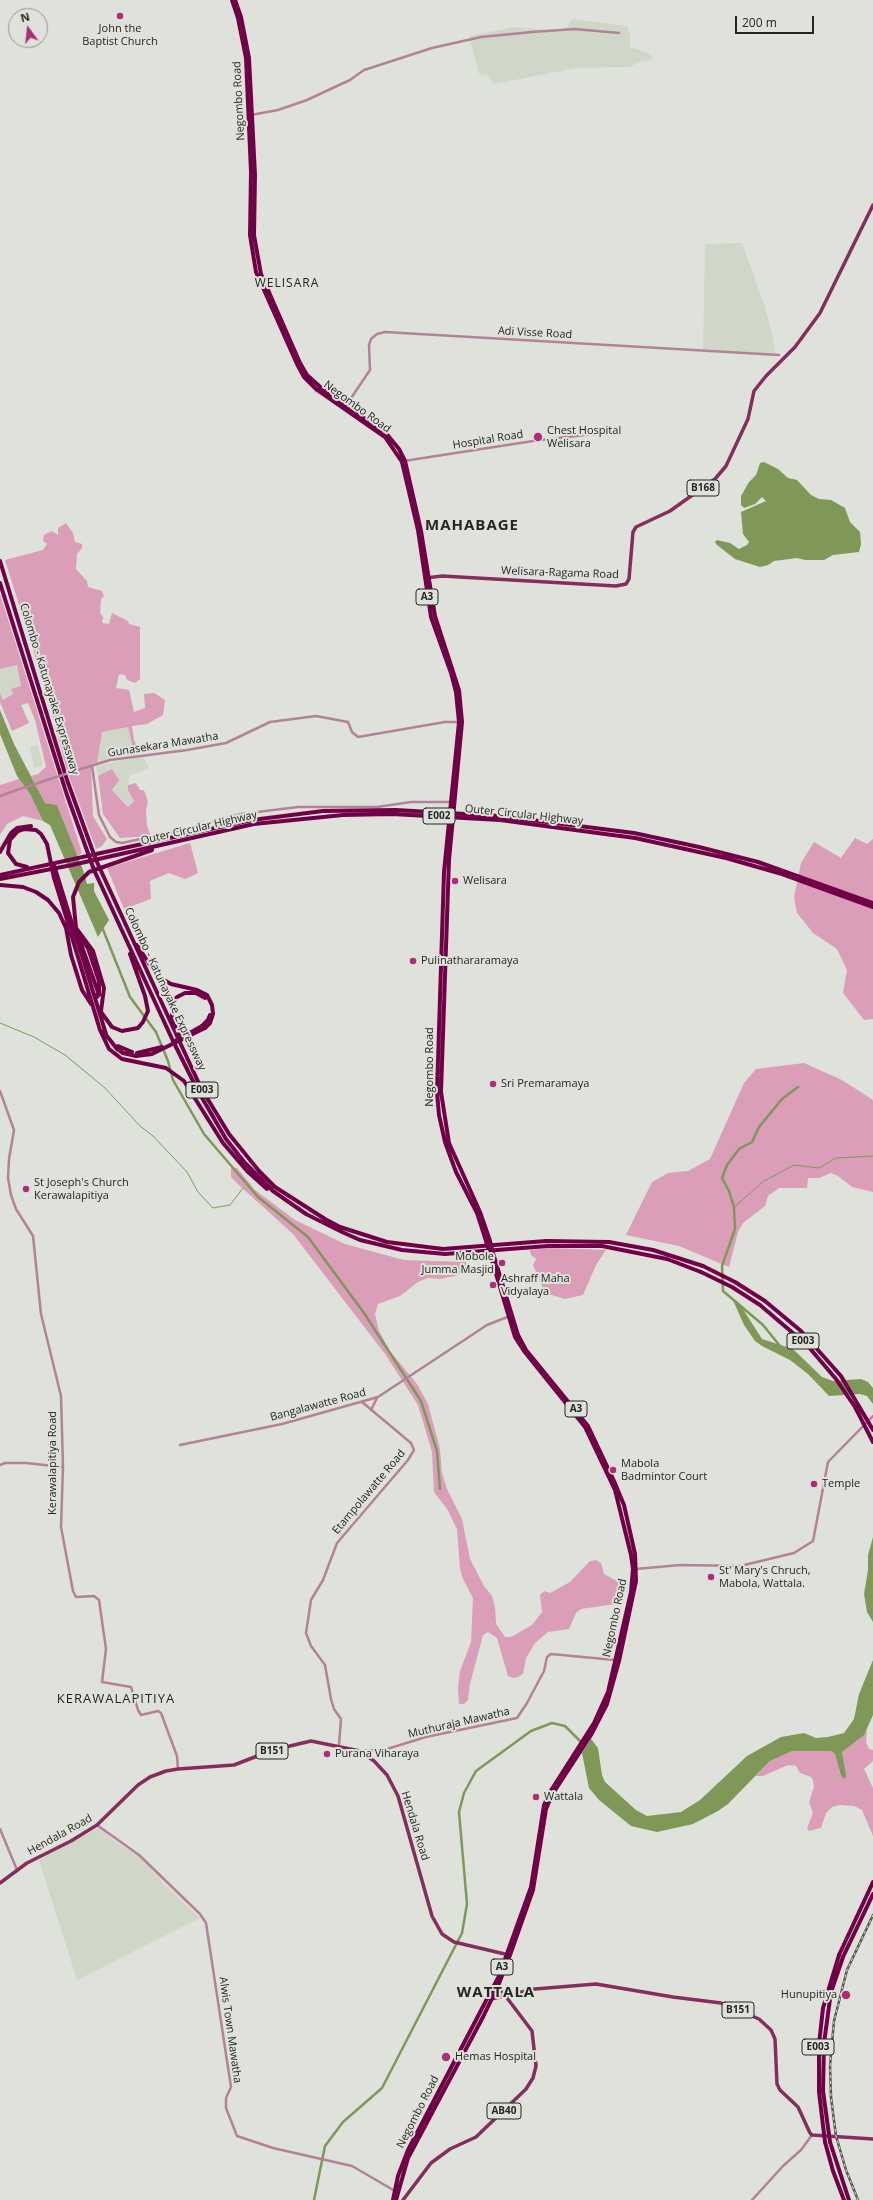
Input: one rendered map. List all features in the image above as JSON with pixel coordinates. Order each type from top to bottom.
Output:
[{"type":"highway","name":"Negombo Road","points":[[232,0],[245,49],[251,115]]},
{"type":"highway","name":"Negombo Road","points":[[235,0],[248,48],[255,175],[254,235],[261,274],[303,369],[318,387],[345,407],[385,432],[396,444],[403,461],[421,530],[433,625],[453,681],[460,722],[447,859],[438,1104],[443,1134],[450,1156],[477,1213],[488,1241],[509,1316],[518,1335],[526,1350],[577,1410],[600,1451],[624,1505],[635,1569],[635,1590],[607,1704],[579,1751],[550,1792],[544,1805],[531,1886],[498,1986],[420,2133],[405,2165],[396,2191]]},
{"type":"highway","name":"Colombo - Katunayake Expressway","points":[[0,561],[67,780],[96,860],[201,1088],[233,1140],[259,1171],[276,1187],[325,1219],[366,1236],[401,1245],[443,1249],[546,1241],[609,1242],[665,1254],[703,1266],[735,1282],[765,1302],[801,1331],[842,1376],[873,1430]]},
{"type":"highway","name":"Colombo - Katunayake Expressway","points":[[0,584],[75,820],[94,870],[175,1047],[214,1120],[245,1163],[273,1191],[306,1214],[342,1232],[360,1240],[402,1250],[444,1254],[548,1246],[595,1246],[615,1248],[667,1259],[701,1272],[732,1286],[760,1305],[807,1344],[836,1379],[855,1407],[873,1442]]},
{"type":"highway","name":"Outer Circular Highway","points":[[0,875],[71,861],[210,828],[290,814],[364,810],[443,812],[585,826],[673,841],[758,862],[873,903]]},
{"type":"highway","name":"Outer Circular Highway","points":[[0,879],[254,824],[343,814],[436,816],[500,820],[621,836],[714,855],[782,874],[873,908]]},
{"type":"highway","points":[[0,852],[7,839],[17,828],[25,826],[38,829],[47,838],[71,935],[103,1032],[117,1049],[123,1053],[152,1054],[210,1023],[213,1014],[210,1000],[207,995],[197,990],[171,984],[156,976],[144,958],[117,908]]},
{"type":"highway","points":[[71,861],[28,867],[16,864],[8,853],[10,840],[18,831],[24,829],[36,830],[41,834],[47,844],[54,878],[104,1041],[113,1053],[122,1059],[166,1068],[173,1072],[190,1088],[213,1129],[232,1154],[258,1181],[273,1191]]},
{"type":"highway","points":[[98,992],[76,928],[73,910],[74,890],[89,872],[175,842]]},
{"type":"highway","points":[[0,885],[23,887],[45,898],[59,913],[71,935],[101,1011],[108,1023],[122,1031],[138,1028],[143,1022],[147,1013],[145,996],[118,921]]},
{"type":"highway","points":[[76,928],[93,951],[104,988],[101,1011]]},
{"type":"highway","points":[[76,928],[90,948],[101,983],[102,992],[98,1002]]},
{"type":"highway","points":[[76,928],[92,968],[98,992],[98,1002]]},
{"type":"highway","points":[[71,935],[74,956],[90,1004],[94,1010]]},
{"type":"highway","points":[[71,935],[70,955],[80,991],[96,1016]]},
{"type":"highway","points":[[81,940],[88,948],[99,982],[100,992],[98,1002]]},
{"type":"highway","points":[[201,1088],[172,1016],[173,1002],[177,997],[185,993],[196,993],[205,997],[210,1005],[210,1013],[204,1027]]},
{"type":"highway","name":"E003","points":[[844,2200],[833,2171],[828,2142],[823,2091],[824,2043],[831,1992],[841,1956],[873,1882]]},
{"type":"highway","name":"E003","points":[[841,1956],[873,1894]]},
{"type":"highway","name":"Negombo Road","points":[[394,2200],[408,2150],[509,1955]]},
{"type":"highway","name":"E003","points":[[828,2142],[849,2200]]},
{"type":"main road","name":"Welisara-Ragama Road","points":[[426,578],[442,576],[616,586],[626,584],[629,579],[633,538],[636,527],[670,511],[716,479],[726,466],[733,455],[748,419],[754,391],[766,376],[795,347],[813,325],[828,299],[873,205]]},
{"type":"main road","name":"Hendala Road","points":[[0,1883],[17,1870],[71,1842],[98,1825],[138,1785],[150,1777],[166,1771],[178,1769],[234,1765],[273,1750],[311,1741],[339,1745],[360,1751],[374,1761],[387,1775],[398,1796],[436,1926],[447,1938],[454,1942],[509,1955]]},
{"type":"main road","name":"B151","points":[[506,1995],[547,1988],[605,1984],[673,1997],[713,2000],[759,2019],[769,2028],[775,2039],[776,2075],[778,2087],[798,2107],[812,2135]]},
{"type":"main road","points":[[491,1999],[506,1995],[498,1986]]},
{"type":"main road","name":"AB40","points":[[403,2200],[431,2164],[450,2149],[476,2137],[526,2089],[533,2078],[536,2066],[532,2031],[506,1995]]},
{"type":"main road","points":[[812,2135],[873,2139]]},
{"type":"street","points":[[251,115],[278,110],[325,93],[364,70],[432,48],[482,37],[532,32],[557,32],[575,29],[619,33]]},
{"type":"street","name":"Adi Visse Road","points":[[345,407],[370,370],[369,345],[371,339],[377,334],[385,332],[779,355]]},
{"type":"street","name":"Hospital Road","points":[[403,461],[533,441],[602,433]]},
{"type":"street","name":"Gunasekara Mawatha","points":[[0,796],[92,766],[139,755],[187,750],[226,743],[270,722],[316,716],[348,722],[352,732],[358,737],[445,722],[460,722]]},
{"type":"street","points":[[92,766],[99,815],[110,837],[116,842],[122,843],[191,828],[241,814],[298,807],[377,807],[411,802],[452,802]]},
{"type":"street","name":"Kerawalapitiya Road","points":[[0,1091],[14,1130],[9,1159],[8,1178],[11,1195],[16,1209],[33,1236],[41,1314],[61,1396],[63,1467],[61,1527],[69,1576],[75,1596],[94,1596],[99,1600],[106,1649],[102,1681],[105,1684],[131,1687],[140,1714],[161,1713],[177,1756],[178,1769]]},
{"type":"street","name":"Bangalawatte Road","points":[[180,1445],[282,1424],[378,1397],[404,1378],[487,1324],[509,1316]]},
{"type":"street","points":[[371,1410],[378,1397]]},
{"type":"street","name":"Etampolawatte Road","points":[[339,1745],[341,1719],[334,1709],[331,1699],[325,1665],[311,1646],[307,1636],[311,1600],[323,1580],[337,1543],[408,1460],[414,1450],[411,1443],[362,1402]]},
{"type":"street","points":[[635,1569],[680,1565],[740,1566],[794,1552],[813,1541],[828,1462],[873,1416]]},
{"type":"street","points":[[0,1465],[5,1463],[26,1463],[63,1467]]},
{"type":"street","name":"Muthuraja Mawatha","points":[[360,1751],[387,1749],[426,1736],[517,1718],[528,1702],[544,1671],[547,1657],[551,1654],[617,1660]]},
{"type":"street","name":"Alwis Town Mawatha","points":[[98,1825],[110,1836],[140,1855],[197,1911],[206,1923],[231,2087],[226,2098],[226,2108],[237,2136],[273,2148],[352,2166],[396,2191]]},
{"type":"street","points":[[0,1829],[17,1870]]},
{"type":"street","points":[[752,2200],[800,2150],[812,2135]]},
{"type":"shaded area","points":[[572,19],[627,26],[630,35],[630,47],[651,54],[652,60],[639,62],[630,67],[577,68],[494,84],[488,75],[479,74],[469,36],[515,27],[556,31],[567,27]]},
{"type":"shaded area","points":[[742,243],[764,304],[776,356],[703,350],[705,244]]},
{"type":"shaded area","points":[[764,462],[778,469],[788,478],[797,480],[811,495],[819,499],[831,500],[845,508],[850,522],[860,532],[861,544],[859,552],[833,555],[824,560],[805,560],[797,558],[774,561],[768,565],[760,567],[735,559],[717,545],[715,542],[717,540],[730,543],[739,549],[747,545],[749,542],[743,534],[741,512],[766,501],[762,497],[755,504],[744,508],[741,505],[741,496],[749,482],[756,475],[760,463]]},
{"type":"shaded area","points":[[66,523],[73,533],[75,542],[82,544],[82,548],[77,554],[76,569],[87,581],[88,587],[102,591],[104,596],[101,599],[100,613],[103,617],[102,623],[109,624],[112,613],[128,621],[129,624],[140,627],[140,679],[135,683],[127,680],[125,675],[119,674],[116,688],[129,690],[134,712],[145,708],[144,694],[154,693],[165,700],[163,715],[147,724],[132,726],[134,740],[140,753],[134,754],[128,727],[102,732],[97,763],[91,764],[93,816],[107,839],[102,846],[96,849],[67,771],[44,684],[5,560],[43,550],[47,544],[43,541],[44,535],[52,531],[58,535],[58,528]]},
{"type":"shaded area","points":[[0,594],[82,853],[77,856],[57,805],[45,803],[31,776],[38,774],[46,767],[35,720],[28,703],[21,705],[29,723],[12,731],[0,702],[0,693],[3,700],[13,694],[11,689],[21,686],[17,665],[0,669]]},
{"type":"shaded area","points":[[17,665],[21,686],[11,689],[13,694],[3,700],[0,693],[0,669]]},
{"type":"shaded area","points":[[0,710],[14,744],[45,803],[57,805],[83,870],[87,884],[94,883],[94,891],[109,920],[98,937],[50,825],[43,821],[30,794],[17,776],[0,734]]},
{"type":"shaded area","points":[[128,727],[134,754],[97,763],[102,732]]},
{"type":"shaded area","points":[[38,745],[43,766],[34,768],[30,747]]},
{"type":"shaded area","points":[[143,756],[149,768],[129,776],[128,790],[134,801],[129,807],[112,790],[112,769],[98,776],[96,766]]},
{"type":"shaded area","points":[[112,769],[119,780],[112,790],[128,807],[134,801],[128,790],[128,785],[136,783],[140,790],[144,790],[148,802],[146,810],[147,826],[151,836],[120,838],[103,814],[98,776]]},
{"type":"shaded area","points":[[19,779],[30,794],[43,821],[23,816],[7,824],[0,835],[0,785]]},
{"type":"shaded area","points":[[855,838],[867,844],[873,839],[873,1019],[864,1020],[843,993],[847,970],[837,949],[813,933],[797,913],[794,897],[801,863],[814,842],[841,858]]},
{"type":"shaded area","points":[[190,843],[198,873],[185,879],[169,873],[150,881],[151,899],[124,909],[107,868]]},
{"type":"shaded area","points":[[804,1063],[842,1080],[873,1100],[873,1192],[852,1187],[838,1176],[831,1173],[819,1178],[808,1178],[807,1188],[779,1188],[768,1196],[765,1206],[743,1223],[738,1232],[729,1267],[679,1246],[626,1235],[652,1182],[668,1173],[688,1171],[710,1159],[744,1083],[756,1069]]},
{"type":"shaded area","points":[[231,1168],[237,1168],[255,1190],[295,1220],[345,1244],[404,1260],[465,1262],[470,1266],[455,1276],[440,1279],[428,1278],[418,1282],[400,1296],[378,1304],[375,1314],[379,1331],[390,1351],[417,1384],[428,1404],[440,1449],[442,1473],[447,1489],[462,1519],[470,1559],[484,1586],[492,1596],[495,1607],[496,1624],[505,1637],[511,1637],[532,1625],[542,1612],[540,1595],[544,1591],[550,1593],[570,1582],[590,1561],[596,1560],[601,1563],[604,1574],[624,1585],[624,1597],[615,1604],[581,1609],[576,1613],[569,1629],[548,1632],[535,1643],[526,1658],[523,1674],[518,1677],[513,1678],[508,1676],[497,1638],[488,1632],[483,1635],[470,1684],[468,1700],[464,1704],[459,1704],[458,1688],[460,1671],[471,1642],[473,1598],[463,1579],[460,1569],[457,1529],[447,1509],[434,1492],[432,1452],[418,1405],[385,1354],[293,1234],[231,1177]]},
{"type":"shaded area","points":[[550,1248],[606,1250],[596,1265],[583,1295],[565,1299],[545,1293],[533,1265],[536,1259],[531,1255],[530,1250]]},
{"type":"shaded area","points":[[732,1298],[739,1303],[762,1339],[793,1349],[822,1377],[833,1381],[861,1379],[868,1382],[873,1388],[873,1404],[867,1396],[860,1394],[829,1396],[808,1374],[790,1360],[755,1341],[744,1325]]},
{"type":"shaded area","points":[[873,1537],[873,1622],[867,1612],[864,1594],[868,1570],[868,1555]]},
{"type":"shaded area","points":[[873,1660],[873,1715],[864,1735],[842,1752],[846,1774],[845,1779],[841,1776],[835,1754],[831,1751],[792,1751],[770,1761],[728,1804],[718,1811],[693,1824],[657,1832],[631,1826],[599,1800],[589,1788],[582,1753],[591,1739],[598,1748],[602,1775],[605,1782],[636,1810],[647,1816],[681,1812],[700,1800],[747,1756],[781,1737],[804,1733],[816,1738],[844,1733],[854,1719],[859,1694]]},
{"type":"shaded area","points":[[867,1730],[866,1742],[869,1749],[873,1750],[873,1761],[864,1769],[873,1788],[873,1836],[862,1810],[854,1806],[839,1805],[832,1807],[826,1813],[821,1828],[809,1831],[807,1828],[813,1813],[809,1802],[814,1787],[813,1780],[811,1777],[800,1773],[796,1766],[788,1765],[763,1776],[756,1776],[770,1761],[792,1751],[803,1750],[831,1751],[835,1754],[841,1776],[846,1774],[842,1752]]},
{"type":"shaded area","points":[[100,1827],[114,1841],[140,1857],[165,1885],[200,1918],[77,1980],[39,1860]]},
{"type":"waterway","points":[[102,927],[130,997],[156,1032],[168,1061],[173,1080],[204,1134],[258,1197],[308,1237],[364,1313],[421,1401],[437,1451],[440,1489]]},
{"type":"waterway","points":[[0,1023],[34,1037],[65,1055],[105,1088],[140,1126],[153,1136],[187,1172],[198,1192],[213,1208],[230,1205],[243,1188]]},
{"type":"waterway","points":[[780,1346],[763,1325],[723,1291],[722,1266],[735,1229],[734,1207],[729,1191],[722,1178],[727,1165],[739,1149],[752,1142],[759,1127],[782,1099],[798,1087]]},
{"type":"waterway","points":[[734,1207],[764,1181],[794,1165],[819,1168],[836,1158],[873,1156]]},
{"type":"waterway","points":[[314,2200],[325,2146],[343,2122],[382,2088],[462,1933],[467,1904],[459,1812],[464,1793],[476,1771],[531,1731],[552,1723],[565,1726],[582,1743]]},
{"type":"railway","points":[[858,2200],[846,2170],[836,2136],[831,2097],[830,2066],[834,2021],[847,1970],[873,1915]]},
{"type":"place","name":"John the Baptist Church","points":[[120,16]]},
{"type":"place","name":"Chest Hospital Welisara","points":[[538,437]]},
{"type":"place","name":"Welisara","points":[[455,881]]},
{"type":"place","name":"Pulinathararamaya","points":[[413,961]]},
{"type":"place","name":"Sri Premaramaya","points":[[493,1084]]},
{"type":"place","name":"St Joseph's Church Kerawalapitiya","points":[[26,1189]]},
{"type":"place","name":"Mobole Jumma Masjid","points":[[502,1263]]},
{"type":"place","name":"Ashraff Maha Vidyalaya","points":[[493,1285]]},
{"type":"place","name":"Mabola Badmintor Court","points":[[613,1470]]},
{"type":"place","name":"Temple","points":[[814,1484]]},
{"type":"place","name":"St' Mary's Chruch, Mabola, Wattala.","points":[[711,1577]]},
{"type":"place","name":"Purana Viharaya","points":[[327,1754]]},
{"type":"place","name":"Wattala","points":[[536,1797]]},
{"type":"place","name":"Hunupitiya","points":[[846,1995]]},
{"type":"place","name":"Hemas Hospital","points":[[446,2057]]},
{"type":"district","name":"WELISARA","points":[[287,284]]},
{"type":"district","name":"MAHABAGE","points":[[472,526]]},
{"type":"district","name":"KERAWALAPITIYA","points":[[116,1699]]},
{"type":"district","name":"WATTALA","points":[[496,1993]]}]
